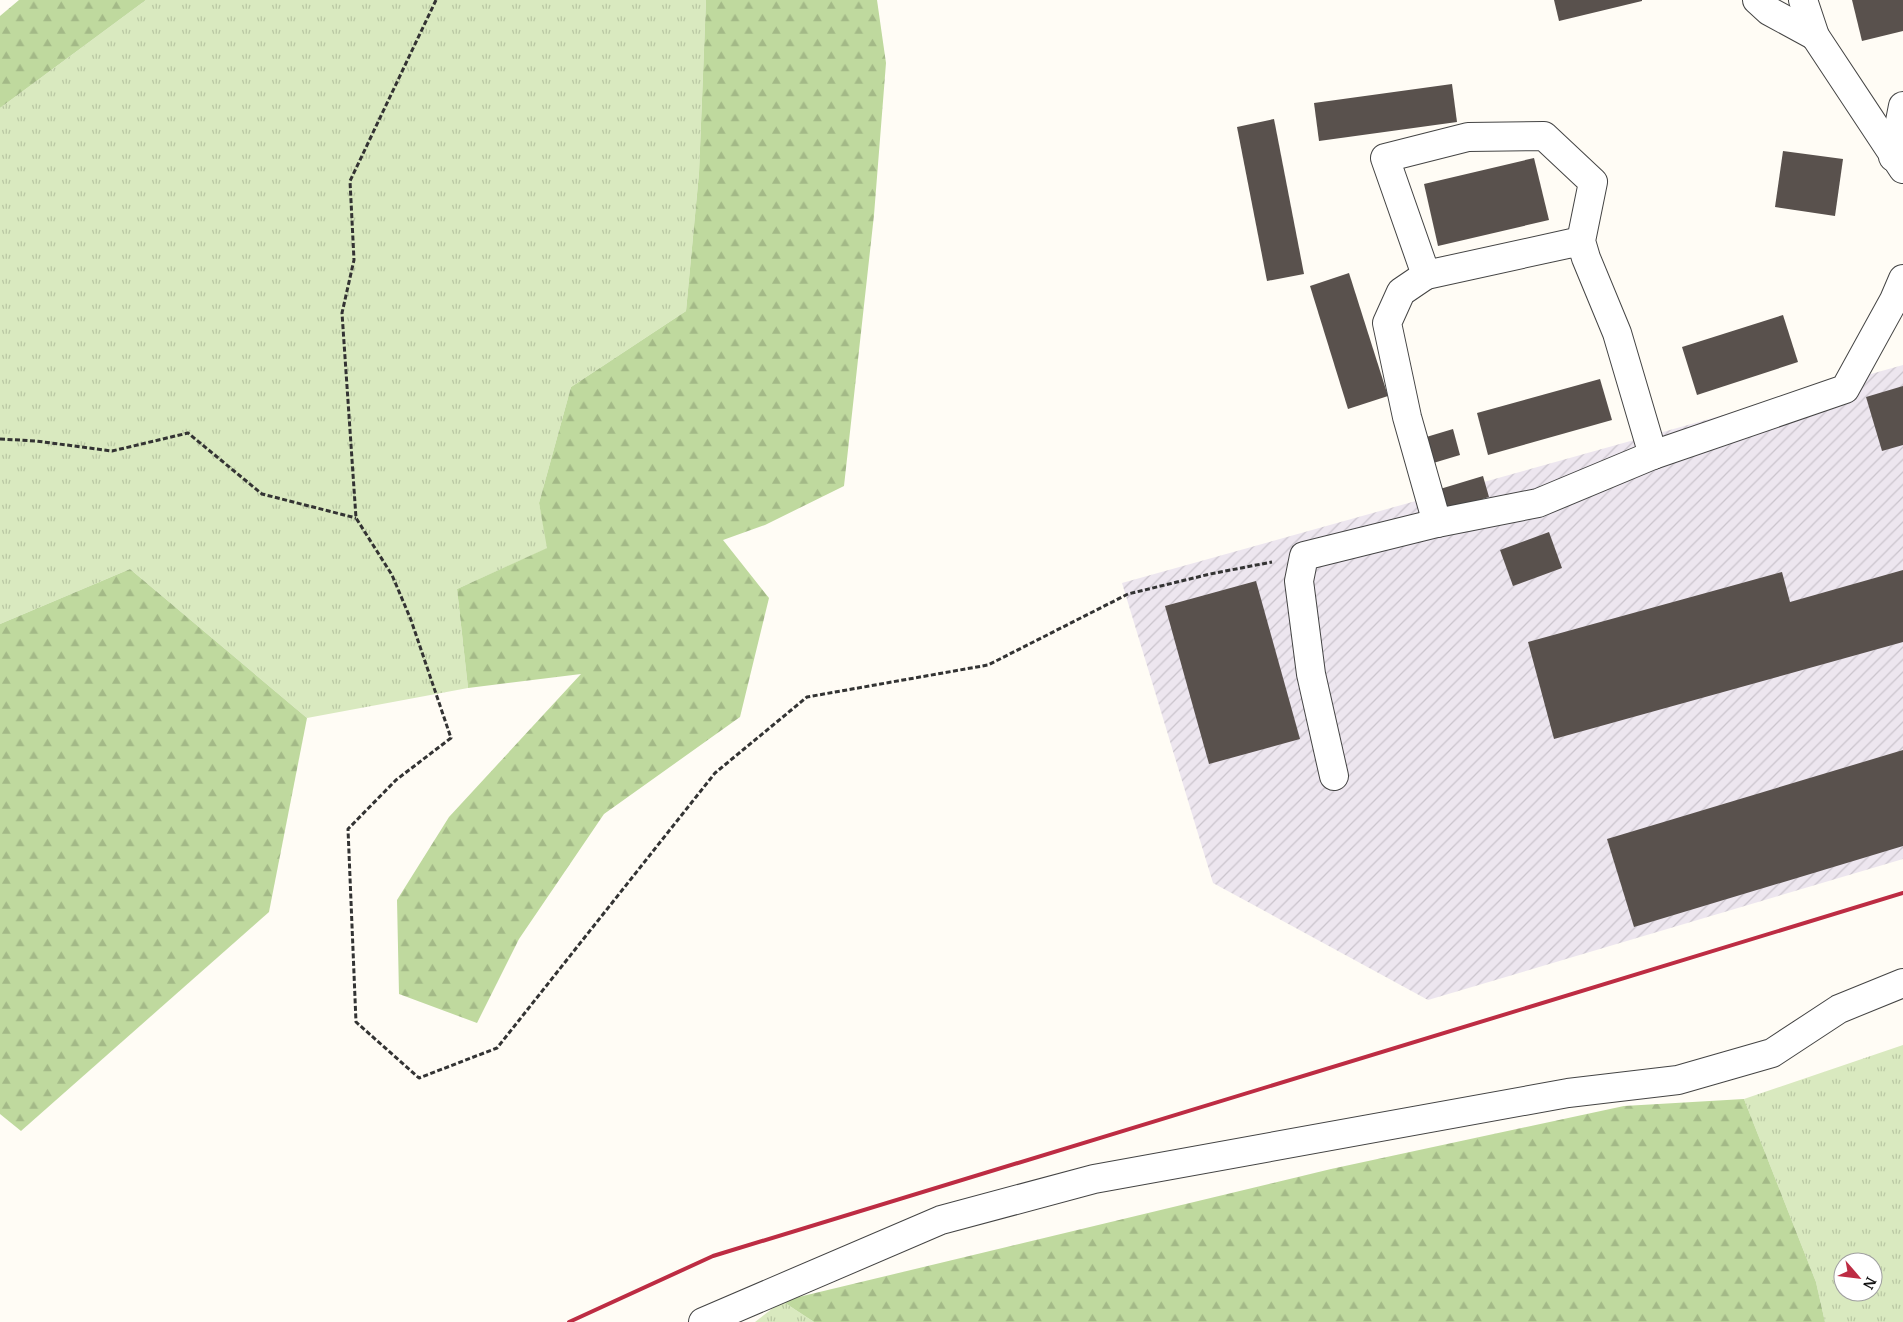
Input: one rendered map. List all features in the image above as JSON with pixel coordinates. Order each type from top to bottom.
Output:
[{"type":"street","points":[[1757,0],[1769,11],[1815,36]]},
{"type":"street","points":[[1803,0],[1815,36],[1898,163]]},
{"type":"street","points":[[1898,163],[1903,106]]},
{"type":"street","points":[[1426,275],[1385,158],[1468,137],[1544,136],[1593,182],[1581,241],[1617,333],[1652,455]]},
{"type":"street","points":[[1437,523],[1408,417],[1387,322],[1401,292],[1426,275],[1581,241]]},
{"type":"street","points":[[1334,776],[1310,674],[1299,581],[1304,556],[1437,523],[1538,503],[1652,455],[1845,389],[1894,300],[1903,279]]},
{"type":"street","points":[[703,1322],[941,1220],[1094,1179],[1568,1093],[1678,1080],[1772,1054],[1839,1009],[1903,983]]},
{"type":"path","points":[[436,0],[350,182],[354,260],[342,313],[356,518],[392,575],[400,593],[451,738],[396,780],[348,828],[356,1022],[419,1078],[497,1048],[715,773],[807,697],[988,665],[1128,594],[1210,574],[1304,556]]},
{"type":"path","points":[[0,439],[36,441],[112,451],[188,432],[262,494],[356,518]]},
{"type":"shaded area","points":[[1903,365],[1903,859],[1428,1000],[1213,883],[1122,583]]},
{"type":"green space","points":[[19,0],[146,0],[0,108],[0,16]]},
{"type":"green space","points":[[146,0],[706,0],[699,173],[686,311],[571,387],[539,503],[548,548],[457,589],[468,688],[307,718],[130,569],[0,624],[0,108]]},
{"type":"green space","points":[[706,0],[877,0],[886,63],[874,215],[844,486],[765,525],[723,540],[769,598],[740,717],[604,814],[519,939],[477,1023],[399,994],[397,900],[449,817],[581,674],[468,688],[457,589],[547,548],[539,503],[571,387],[686,311],[699,173]]},
{"type":"green space","points":[[130,569],[307,718],[269,912],[21,1131],[0,1114],[0,624]]},
{"type":"green space","points":[[1903,1045],[1903,1322],[1825,1322],[1816,1282],[1744,1099]]},
{"type":"green space","points":[[1744,1099],[1816,1282],[1825,1322],[814,1322],[782,1301],[1331,1169],[1624,1106]]},
{"type":"green space","points":[[782,1301],[814,1322],[755,1322]]},
{"type":"building","points":[[1554,0],[1642,0],[1642,1],[1559,21]]},
{"type":"building","points":[[1852,0],[1903,0],[1903,31],[1862,41]]},
{"type":"building","points":[[1452,84],[1457,122],[1319,141],[1314,103]]},
{"type":"building","points":[[1274,119],[1304,274],[1267,281],[1237,127]]},
{"type":"building","points":[[1783,151],[1843,159],[1835,216],[1775,207]]},
{"type":"building","points":[[1534,158],[1549,220],[1438,246],[1424,184]]},
{"type":"building","points":[[1349,273],[1388,396],[1348,409],[1310,286]]},
{"type":"building","points":[[1783,315],[1798,362],[1697,395],[1682,347]]},
{"type":"building","points":[[1600,379],[1612,420],[1488,455],[1477,413]]},
{"type":"building","points":[[1903,386],[1903,445],[1882,451],[1866,397]]},
{"type":"building","points":[[1453,429],[1460,455],[1430,464],[1423,438]]},
{"type":"building","points":[[1483,476],[1489,497],[1447,510],[1440,489]]},
{"type":"building","points":[[1549,532],[1562,568],[1513,586],[1500,550]]},
{"type":"building","points":[[1903,570],[1903,642],[1554,739],[1528,642],[1782,572],[1790,602]]},
{"type":"building","points":[[1256,581],[1300,739],[1209,764],[1165,606]]},
{"type":"building","points":[[1903,750],[1903,846],[1634,927],[1607,839]]},
{"type":"railway","points":[[569,1322],[713,1256],[1903,893]]}]
